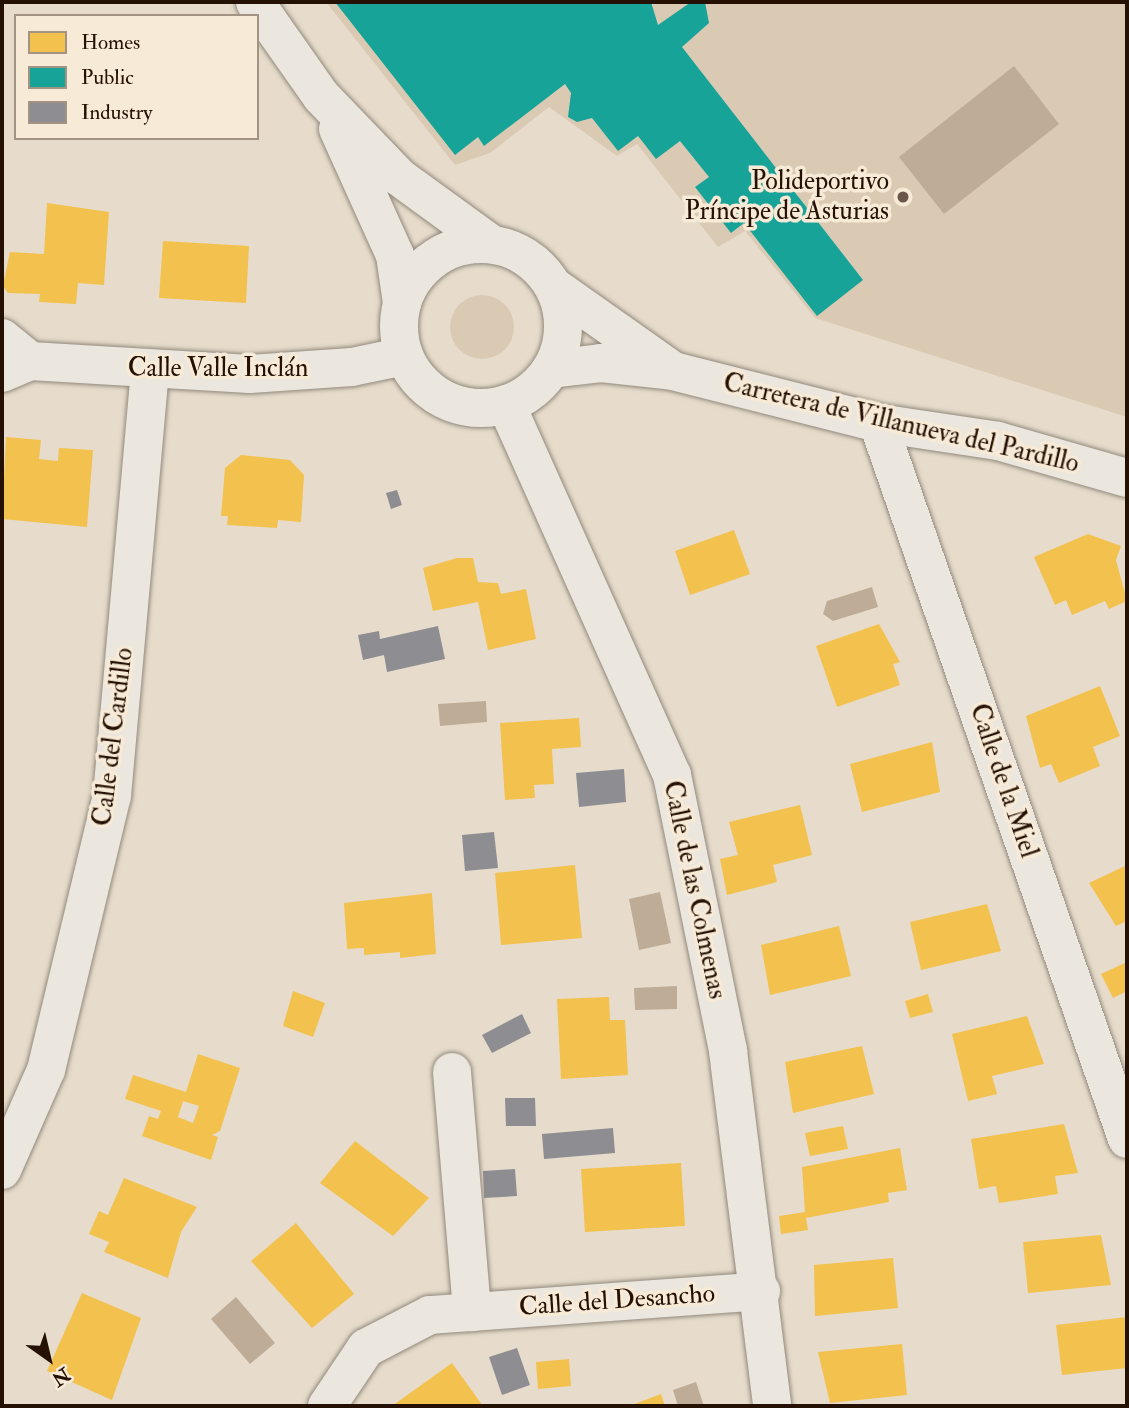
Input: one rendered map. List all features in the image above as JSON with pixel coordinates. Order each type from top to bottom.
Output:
[{"type":"street","points":[[255,2],[321,96],[399,177],[490,243],[527,257],[553,286],[564,319],[551,369],[532,391],[506,404],[457,405],[434,394],[404,356],[402,303],[395,255],[321,96]]},
{"type":"street","points":[[402,303],[426,264],[446,251],[490,243]]},
{"type":"street","name":"Carretera de Villanueva del Pardillo","points":[[553,286],[673,371]]},
{"type":"street","name":"Calle Valle Inclán","points":[[11,357],[150,373],[250,374],[352,367],[404,356]]},
{"type":"street","name":"Carretera de Villanueva del Pardillo","points":[[551,369],[601,363],[673,371],[878,423],[998,441],[1127,478]]},
{"type":"street","name":"Calle del Cardillo","points":[[2,1170],[46,1070],[113,796],[150,373]]},
{"type":"street","name":"Calle de las Colmenas","points":[[506,404],[671,775],[728,1051],[761,1291],[772,1406]]},
{"type":"street","name":"Calle de la Miel","points":[[878,423],[1127,1139]]},
{"type":"street","points":[[452,1072],[472,1312]]},
{"type":"street","name":"Calle del Desancho","points":[[327,1406],[366,1348],[430,1315],[761,1291]]},
{"type":"shaded area","name":"Polideportivo Príncipe de Asturias","points":[[326,2],[1127,2],[1127,417],[815,318],[745,231],[718,247],[637,144],[617,156],[549,107],[490,153],[455,165]]},
{"type":"shaded area","points":[[1014,66],[1059,124],[944,214],[899,157]]},
{"type":"shaded area","points":[[476,295],[488,295],[505,304],[512,315],[512,339],[505,350],[488,359],[476,359],[464,354],[455,345],[450,333],[450,321],[455,309],[464,300]]},
{"type":"shaded area","points":[[872,587],[878,607],[833,621],[823,614],[827,601]]},
{"type":"shaded area","points":[[486,701],[487,722],[440,726],[438,704]]},
{"type":"shaded area","points":[[660,892],[671,943],[639,950],[629,899]]},
{"type":"shaded area","points":[[677,986],[677,1009],[635,1010],[634,988]]},
{"type":"shaded area","points":[[236,1297],[275,1343],[250,1364],[211,1319]]},
{"type":"shaded area","points":[[696,1382],[704,1406],[678,1406],[673,1390]]},
{"type":"building: Homes","points":[[47,203],[109,212],[104,285],[78,283],[76,304],[39,302],[40,294],[8,293],[3,286],[10,252],[44,254]]},
{"type":"building: Homes","points":[[163,241],[249,246],[246,303],[159,298]]},
{"type":"building: Homes","points":[[6,437],[41,440],[39,459],[58,461],[59,448],[93,450],[87,527],[2,519]]},
{"type":"building: Homes","points":[[241,455],[290,460],[304,475],[301,522],[278,520],[277,528],[227,525],[228,516],[221,516],[225,468]]},
{"type":"building: Homes","points":[[734,530],[750,574],[690,595],[675,551]]},
{"type":"building: Homes","points":[[1088,534],[1121,546],[1116,560],[1127,601],[1109,609],[1105,601],[1072,615],[1066,600],[1055,605],[1034,557]]},
{"type":"building: Homes","points":[[457,558],[473,558],[478,582],[498,583],[501,594],[526,589],[536,639],[488,650],[478,602],[433,611],[423,568]]},
{"type":"building: Homes","points":[[879,624],[900,662],[893,664],[900,685],[837,707],[816,646]]},
{"type":"building: Homes","points":[[1100,686],[1120,736],[1093,747],[1100,766],[1059,783],[1051,764],[1040,768],[1026,716]]},
{"type":"building: Homes","points":[[579,718],[581,747],[552,749],[554,784],[534,785],[535,798],[505,800],[500,723]]},
{"type":"building: Homes","points":[[932,742],[940,792],[862,812],[850,764]]},
{"type":"building: Homes","points":[[800,805],[812,855],[773,865],[777,882],[727,895],[720,859],[738,855],[729,822]]},
{"type":"building: Homes","points":[[575,865],[582,938],[501,945],[495,873]]},
{"type":"building: Homes","points":[[1127,865],[1127,921],[1116,926],[1089,883]]},
{"type":"building: Homes","points":[[432,893],[436,954],[400,958],[400,952],[364,955],[364,948],[347,949],[344,903]]},
{"type":"building: Homes","points":[[987,904],[1001,951],[921,970],[910,922]]},
{"type":"building: Homes","points":[[839,926],[851,976],[770,995],[761,945]]},
{"type":"building: Homes","points":[[1127,962],[1127,991],[1113,998],[1101,974]]},
{"type":"building: Homes","points":[[293,991],[325,1003],[313,1037],[283,1026]]},
{"type":"building: Homes","points":[[928,994],[933,1012],[910,1018],[905,1001]]},
{"type":"building: Homes","points":[[609,997],[610,1020],[625,1020],[628,1075],[561,1079],[557,999]]},
{"type":"building: Homes","points":[[1027,1016],[1044,1064],[992,1076],[997,1094],[968,1101],[952,1034]]},
{"type":"building: Homes","points":[[862,1046],[874,1094],[793,1113],[785,1062]]},
{"type":"building: Homes","points":[[198,1054],[240,1068],[220,1131],[212,1135],[218,1137],[211,1160],[142,1136],[149,1116],[158,1119],[161,1111],[125,1099],[133,1075],[186,1092]],"holes":[[[183,1101],[199,1106],[193,1123],[178,1117]]]},
{"type":"building: Homes","points":[[1064,1124],[1078,1173],[1055,1176],[1058,1194],[999,1203],[996,1186],[979,1189],[971,1139]]},
{"type":"building: Homes","points":[[843,1126],[848,1149],[810,1156],[805,1133]]},
{"type":"building: Homes","points":[[355,1141],[429,1198],[393,1236],[320,1183]]},
{"type":"building: Homes","points":[[900,1148],[907,1190],[888,1193],[889,1202],[806,1218],[808,1230],[781,1234],[779,1216],[805,1212],[802,1167]]},
{"type":"building: Homes","points":[[681,1163],[685,1226],[585,1232],[581,1169]]},
{"type":"building: Homes","points":[[124,1178],[197,1207],[181,1232],[168,1278],[104,1252],[109,1242],[89,1234],[99,1211],[108,1215]]},
{"type":"building: Homes","points":[[296,1223],[354,1294],[312,1328],[251,1261]]},
{"type":"building: Homes","points":[[1101,1235],[1111,1285],[1028,1293],[1023,1242]]},
{"type":"building: Homes","points":[[893,1258],[898,1308],[815,1316],[814,1265]]},
{"type":"building: Homes","points":[[82,1293],[141,1318],[112,1400],[47,1371]]},
{"type":"building: Homes","points":[[1127,1317],[1127,1368],[1062,1375],[1056,1325]]},
{"type":"building: Homes","points":[[902,1344],[907,1395],[830,1403],[818,1352]]},
{"type":"building: Homes","points":[[569,1359],[571,1386],[538,1389],[536,1362]]},
{"type":"building: Homes","points":[[452,1363],[483,1406],[392,1406]]},
{"type":"building: Homes","points":[[661,1394],[665,1406],[629,1406]]},
{"type":"building: Public","points":[[335,2],[651,2],[658,25],[691,2],[705,2],[709,23],[682,47],[863,280],[817,316],[744,223],[731,233],[695,187],[709,177],[680,141],[656,159],[638,136],[618,151],[592,118],[577,122],[568,117],[571,93],[565,84],[484,146],[478,137],[455,155]]},
{"type":"building: Industry","points":[[397,490],[402,505],[391,509],[386,493]]},
{"type":"building: Industry","points":[[438,626],[445,659],[387,672],[384,655],[363,660],[358,635],[379,631],[380,639]]},
{"type":"building: Industry","points":[[624,769],[626,802],[579,807],[576,773]]},
{"type":"building: Industry","points":[[494,832],[498,868],[465,871],[462,835]]},
{"type":"building: Industry","points":[[522,1014],[531,1033],[492,1053],[482,1035]]},
{"type":"building: Industry","points":[[505,1098],[535,1098],[536,1126],[506,1126]]},
{"type":"building: Industry","points":[[613,1128],[615,1153],[544,1159],[542,1134]]},
{"type":"building: Industry","points":[[515,1169],[517,1196],[484,1198],[483,1171]]},
{"type":"building: Industry","points":[[517,1348],[530,1385],[502,1395],[489,1357]]},
{"type":"place","name":"Polideportivo Príncipe de Asturias","points":[[903,197]]}]
